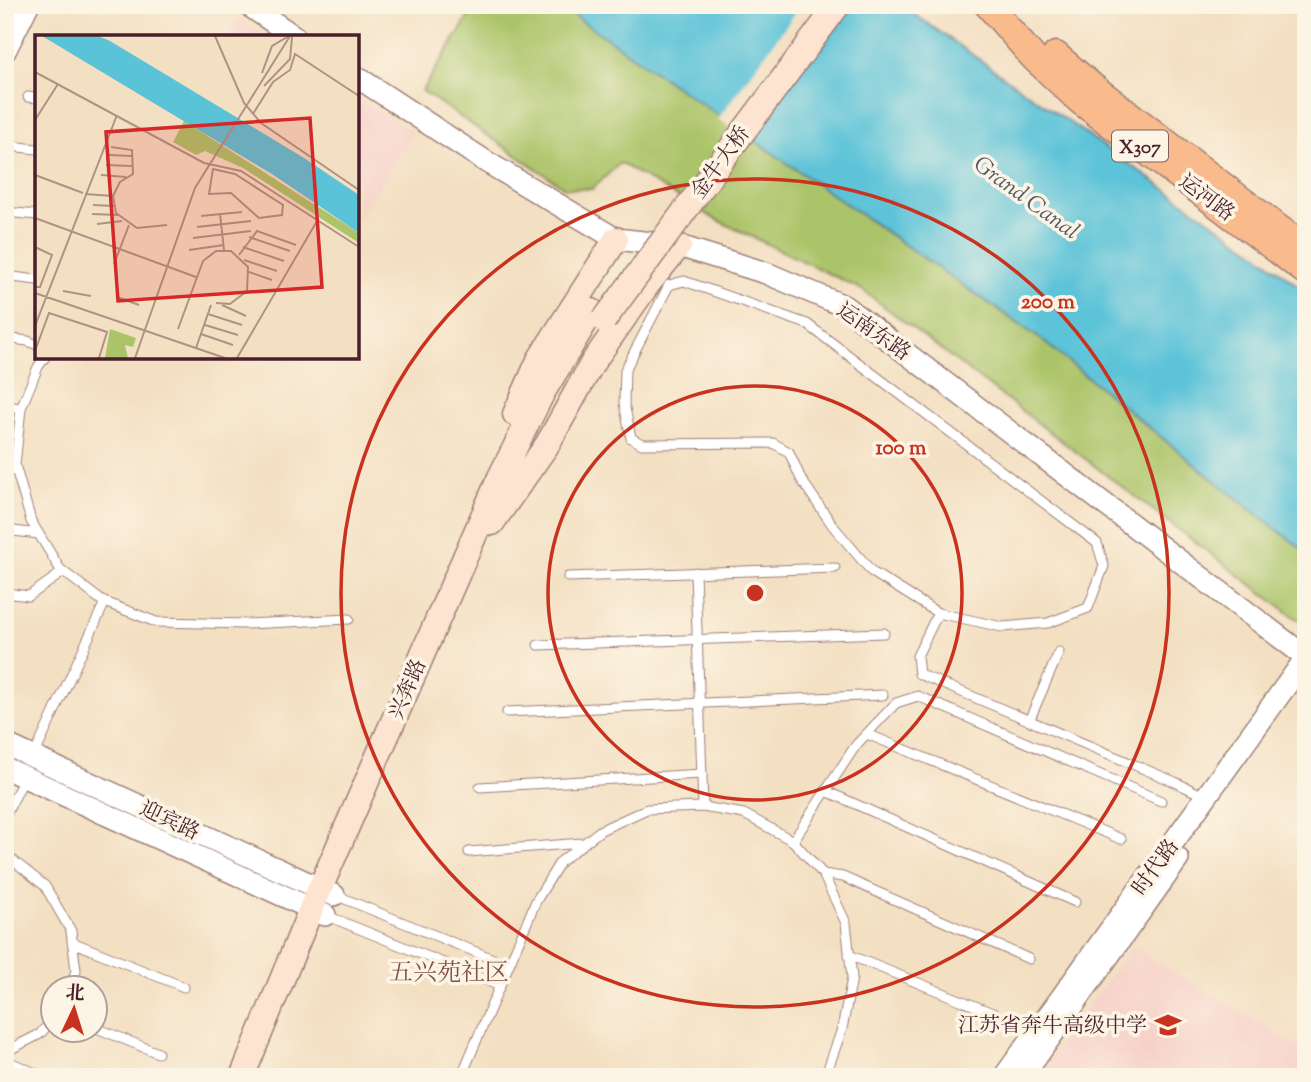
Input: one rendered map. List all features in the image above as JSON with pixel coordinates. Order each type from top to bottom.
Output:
[{"type":"main road","name":"金牛大桥","points":[[598,315],[650,229],[821,5]]},
{"type":"main road","name":"金牛大桥","points":[[598,315],[737,140],[838,5]]},
{"type":"main road","name":"运河路","points":[[988,5],[1034,58],[1080,101],[1306,272]]},
{"type":"main road","name":"运河路","points":[[1008,5],[1027,27],[1092,86],[1306,249]]},
{"type":"main road","points":[[486,521],[488,486],[502,441],[539,360],[616,239]]},
{"type":"main road","points":[[486,521],[547,445],[593,362],[648,284],[679,246]]},
{"type":"main road","name":"兴奔路","points":[[242,1077],[323,902],[486,521],[500,477],[543,392],[598,315]]},
{"type":"main road","points":[[258,1077],[323,902]]},
{"type":"street","points":[[5,17],[11,5]]},
{"type":"street","points":[[5,51],[28,5]]},
{"type":"street","points":[[248,5],[292,35]]},
{"type":"street","name":"运南东路","points":[[359,78],[485,161],[616,239],[679,246],[765,273],[844,306],[1306,658]]},
{"type":"street","name":"时代路","points":[[1003,1077],[1306,658]]},
{"type":"street","name":"时代路","points":[[1022,1077],[1306,682]]},
{"type":"street","name":"迎宾路","points":[[5,744],[21,767],[323,902]]},
{"type":"lane","points":[[10,146],[35,149]]},
{"type":"lane","points":[[5,212],[35,215]]},
{"type":"lane","points":[[5,276],[35,280]]},
{"type":"lane","points":[[684,281],[807,324],[1097,543],[1104,566],[1088,608],[1048,623],[1002,627],[938,613],[872,572],[833,526],[801,478],[789,452],[773,443],[642,444],[631,438],[624,403],[625,370],[669,285],[684,281]]},
{"type":"lane","points":[[5,338],[35,344]]},
{"type":"lane","points":[[44,359],[20,408],[15,465],[31,522],[60,569],[105,602],[156,622],[247,624],[348,619]]},
{"type":"lane","points":[[5,406],[20,408]]},
{"type":"lane","points":[[5,470],[16,471]]},
{"type":"lane","points":[[5,530],[39,534]]},
{"type":"lane","points":[[568,576],[835,568]]},
{"type":"lane","points":[[5,593],[29,596],[64,572]]},
{"type":"lane","points":[[695,572],[704,807]]},
{"type":"lane","points":[[5,816],[21,767],[105,602]]},
{"type":"lane","points":[[938,613],[917,656],[919,674],[1206,797]]},
{"type":"lane","points":[[538,645],[884,633]]},
{"type":"lane","points":[[1029,721],[1059,652]]},
{"type":"lane","points":[[507,712],[883,695]]},
{"type":"lane","points":[[793,841],[856,745],[896,703],[918,696],[1161,801]]},
{"type":"lane","points":[[867,734],[1121,839]]},
{"type":"lane","points":[[480,787],[702,774]]},
{"type":"lane","points":[[826,791],[1076,902]]},
{"type":"lane","points":[[461,1077],[536,901],[560,862],[601,830],[647,809],[704,807],[744,814],[793,841],[823,874],[846,923],[852,978],[842,1029],[824,1077]]},
{"type":"lane","points":[[469,852],[585,842]]},
{"type":"lane","points":[[5,853],[45,887],[71,931],[75,974]]},
{"type":"lane","points":[[823,874],[843,877],[1030,959]]},
{"type":"lane","points":[[323,902],[509,965]]},
{"type":"lane","points":[[323,902],[500,986]]},
{"type":"lane","points":[[72,943],[184,987]]},
{"type":"lane","points":[[849,955],[995,1014]]},
{"type":"lane","points":[[108,1033],[158,1053]]},
{"type":"lane","points":[[5,1052],[38,1035]]},
{"type":"lane","points":[[5,1060],[44,1077]]},
{"type":"shaded area","points":[[239,19],[263,35],[228,35]]},
{"type":"shaded area","points":[[359,97],[414,133],[359,217]]},
{"type":"shaded area","name":"江苏省奔牛高级中学","points":[[1132,946],[1306,1051],[1306,1077],[1036,1077]]},
{"type":"green space","points":[[476,5],[559,5],[1042,340],[1306,552],[1306,626],[861,289],[715,219],[620,163],[592,189],[565,188],[422,91]]},
{"type":"water","name":"Grand Canal","points":[[559,5],[901,5],[1254,251],[1306,292],[1306,552],[1042,340]]},
{"type":"pier","points":[[801,5],[843,5],[745,138],[718,119]]},
{"type":"place","name":"江苏省奔牛高级中学","points":[[1168,1025]]},
{"type":"district","name":"五兴苑社区","points":[[449,972]]}]
